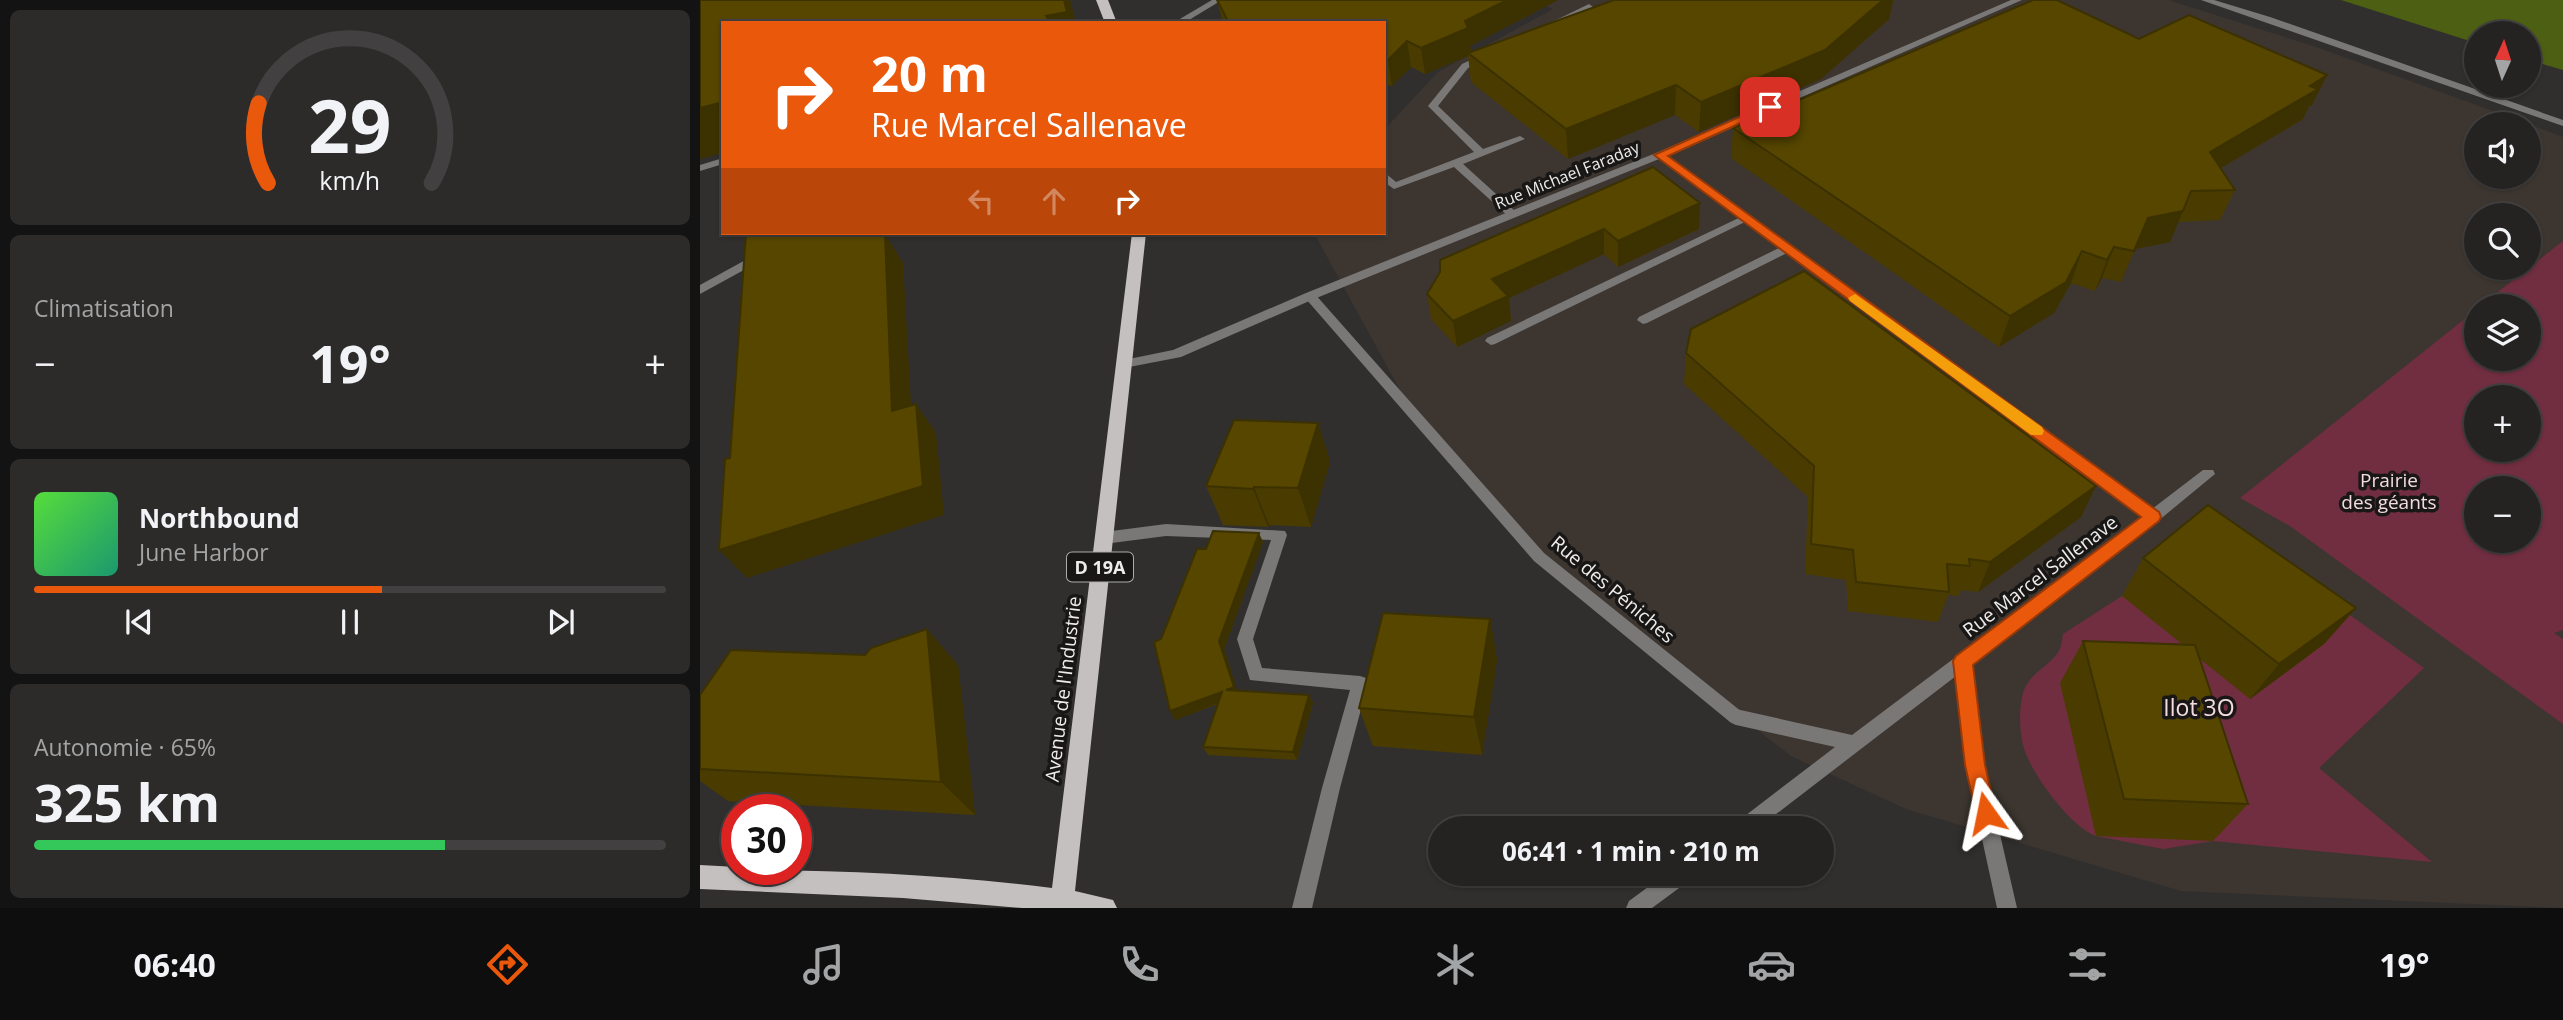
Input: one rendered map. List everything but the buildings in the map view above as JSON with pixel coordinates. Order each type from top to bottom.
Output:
[{"type":"main road","points":[[1102,0],[1110,21]]},
{"type":"main road","name":"Avenue de l'Industrie","points":[[1062,900],[1139,235]]},
{"type":"main road","points":[[700,877],[928,887],[1062,900],[1105,908]]},
{"type":"street","points":[[1181,21],[1218,0]]},
{"type":"street","name":"Rue Michael Faraday","points":[[1124,364],[1176,354],[1310,296],[1660,155],[2018,0]]},
{"type":"street","points":[[2205,0],[2267,19],[2563,123]]},
{"type":"street","points":[[1539,31],[1590,7]]},
{"type":"street","points":[[1482,153],[1433,106],[1465,66],[1502,48]]},
{"type":"street","points":[[1386,178],[1394,186],[1520,139]]},
{"type":"street","points":[[1660,155],[2153,517]]},
{"type":"street","points":[[700,168],[721,162]]},
{"type":"street","points":[[1456,163],[1512,214]]},
{"type":"street","points":[[1490,341],[1745,218]]},
{"type":"street","points":[[1643,320],[1787,248]]},
{"type":"street","points":[[700,290],[769,252]]},
{"type":"street","name":"Rue des Péniches","points":[[1310,296],[1539,558],[1736,717],[1855,744]]},
{"type":"street","name":"Rue Marcel Sallenave","points":[[2007,908],[1975,765],[1963,661],[2208,474]]},
{"type":"street","points":[[1104,538],[1166,530],[1280,535],[1245,639],[1256,675],[1360,683],[1302,908]]},
{"type":"street","points":[[1759,816],[1963,661]]},
{"type":"street","points":[[1636,908],[1665,886]]},
{"type":"shaded area","points":[[1533,0],[2168,0],[2316,47],[2496,112],[2464,112],[2464,189],[2541,189],[2541,129],[2563,137],[2563,908],[2181,891],[1906,809],[1791,756],[1562,577],[1405,399],[1315,235],[1386,235],[1386,128],[1438,72],[1553,9]]},
{"type":"shaded area","points":[[2341,0],[2563,0],[2563,70],[2541,64],[2541,21],[2464,21],[2464,39]]},
{"type":"green space","name":"Prairie des géants","points":[[2563,241],[2563,630],[2554,633],[2563,639],[2563,724],[2290,526],[2240,498],[2464,320],[2464,371],[2541,371],[2541,294],[2495,294],[2513,280],[2541,280],[2541,258]]},
{"type":"green space","name":"Ilot 3O","points":[[2213,517],[2424,668],[2319,768],[2432,862],[2213,841],[2163,849],[2096,836],[2086,831],[2066,813],[2038,776],[2026,754],[2021,731],[2021,705],[2027,684],[2053,659],[2061,645],[2063,634],[2122,596]]},
{"type":"slow traffic","points":[[1855,298],[2036,431]]},
{"type":"route","points":[[1770,107],[1660,155],[2153,517],[1963,661],[1975,765],[1986,813]]}]
